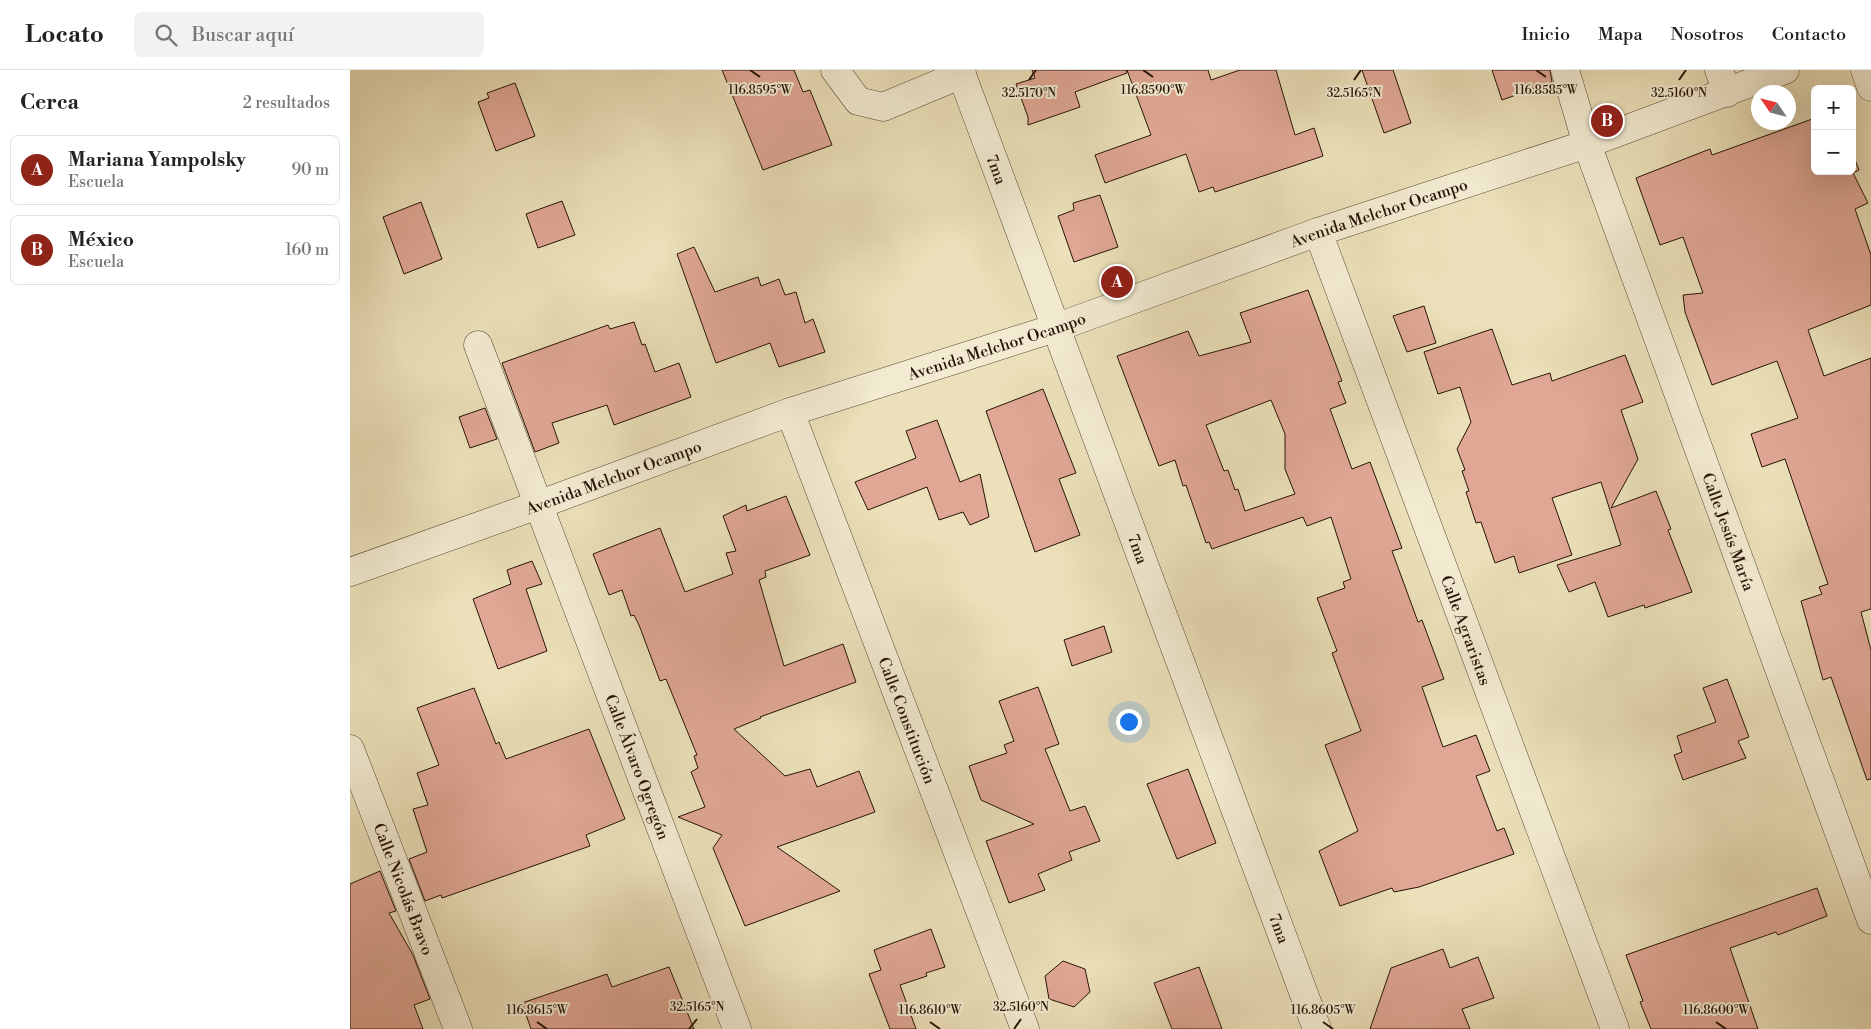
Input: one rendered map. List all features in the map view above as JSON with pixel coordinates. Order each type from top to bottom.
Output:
[{"type":"street","points":[[835,70],[858,101],[884,107],[961,72]]},
{"type":"street","name":"Calle Jesús María","points":[[1565,70],[1587,144],[1871,920]]},
{"type":"street","name":"Avenida Melchor Ocampo","points":[[350,572],[538,506],[790,412],[1054,328],[1318,232],[1587,144],[1723,82],[1785,70]]},
{"type":"street","points":[[1865,70],[1871,87]]},
{"type":"street","name":"7ma","points":[[961,72],[1054,328],[1317,1029]]},
{"type":"street","name":"Calle Agraristas","points":[[1318,232],[1615,1029]]},
{"type":"street","name":"Calle Álvaro Ogregón","points":[[478,345],[737,1029]]},
{"type":"street","name":"Calle Constitución","points":[[790,412],[1025,1029]]},
{"type":"street","name":"Calle Nicolás Bravo","points":[[350,749],[458,1029]]},
{"type":"building","points":[[722,70],[794,70],[803,92],[810,90],[832,145],[763,170]]},
{"type":"building","points":[[1032,70],[1126,70],[1127,73],[1075,92],[1080,107],[1028,125],[1028,117],[1016,84],[1035,78]]},
{"type":"building","points":[[1127,70],[1208,70],[1211,80],[1240,70],[1276,70],[1295,135],[1314,128],[1323,156],[1215,192],[1213,187],[1199,192],[1186,154],[1105,183],[1095,155],[1151,135]]},
{"type":"building","points":[[1362,70],[1393,70],[1411,123],[1384,133]]},
{"type":"building","points":[[1492,70],[1550,70],[1552,82],[1502,100]]},
{"type":"building","points":[[515,83],[535,136],[496,151],[478,102],[489,98],[487,93]]},
{"type":"building","points":[[1811,119],[1811,175],[1854,175],[1868,203],[1855,209],[1871,255],[1871,305],[1808,330],[1824,376],[1871,358],[1871,609],[1861,612],[1871,650],[1871,779],[1867,780],[1831,677],[1823,680],[1801,601],[1822,594],[1819,587],[1828,584],[1785,459],[1762,467],[1751,434],[1798,418],[1777,361],[1712,385],[1685,312],[1683,295],[1703,293],[1683,237],[1660,245],[1636,178],[1710,149],[1712,155],[1782,130],[1796,130],[1796,125]]},
{"type":"building","points":[[1100,195],[1118,247],[1074,262],[1058,216],[1074,210],[1073,203]]},
{"type":"building","points":[[562,201],[575,235],[538,248],[526,214]]},
{"type":"building","points":[[421,202],[442,259],[404,274],[383,217]]},
{"type":"building","points":[[694,247],[715,292],[758,277],[761,286],[779,279],[785,295],[796,292],[805,323],[813,319],[825,352],[779,367],[770,343],[716,363],[677,254]]},
{"type":"building","points":[[1308,290],[1342,381],[1338,382],[1346,403],[1330,409],[1352,469],[1370,462],[1402,548],[1392,551],[1418,622],[1422,620],[1444,679],[1422,687],[1443,747],[1476,735],[1490,771],[1476,776],[1497,831],[1504,828],[1514,854],[1419,887],[1394,892],[1392,888],[1340,906],[1319,851],[1358,831],[1325,745],[1361,731],[1332,653],[1337,651],[1317,598],[1345,588],[1343,582],[1351,579],[1331,517],[1307,526],[1303,517],[1212,549],[1209,542],[1206,543],[1186,485],[1183,486],[1175,460],[1159,466],[1117,356],[1188,331],[1199,356],[1251,342],[1240,313]],"holes":[[[1271,400],[1285,434],[1285,469],[1295,494],[1245,511],[1238,489],[1235,490],[1228,470],[1224,471],[1206,425]]]},
{"type":"building","points":[[1424,306],[1436,343],[1407,352],[1393,316]]},
{"type":"building","points":[[634,322],[642,345],[645,344],[655,372],[679,363],[691,397],[614,425],[607,405],[552,423],[559,443],[535,452],[502,363],[608,325],[610,329]]},
{"type":"building","points":[[1492,329],[1512,385],[1550,373],[1552,381],[1625,355],[1643,402],[1621,410],[1638,459],[1611,508],[1656,491],[1671,529],[1668,530],[1692,592],[1645,608],[1644,605],[1608,617],[1595,582],[1569,592],[1557,565],[1621,545],[1601,482],[1552,498],[1572,555],[1519,573],[1514,556],[1495,563],[1481,522],[1476,523],[1466,492],[1469,491],[1462,471],[1465,470],[1457,449],[1471,422],[1460,387],[1438,394],[1424,352]]},
{"type":"building","points":[[1043,389],[1076,473],[1059,479],[1080,535],[1035,552],[986,411]]},
{"type":"building","points":[[485,408],[497,439],[470,448],[459,417]]},
{"type":"building","points":[[937,420],[960,482],[980,474],[989,517],[970,525],[963,512],[939,520],[927,487],[868,510],[855,482],[916,458],[906,431]]},
{"type":"building","points":[[786,496],[810,555],[765,571],[766,577],[759,580],[784,666],[843,644],[856,682],[760,717],[734,729],[785,776],[810,769],[817,787],[859,771],[875,812],[777,847],[840,891],[745,926],[713,848],[722,835],[678,817],[705,807],[691,772],[698,768],[694,756],[697,755],[666,679],[660,681],[639,625],[634,615],[631,616],[622,590],[609,595],[593,554],[660,528],[685,592],[733,574],[726,553],[736,551],[723,516],[746,505],[747,511]]},
{"type":"building","points":[[532,561],[542,584],[526,589],[547,651],[498,669],[473,599],[511,584],[507,570]]},
{"type":"building","points":[[1104,626],[1112,652],[1072,666],[1064,640]]},
{"type":"building","points":[[1727,679],[1749,737],[1738,741],[1746,758],[1683,780],[1674,755],[1682,752],[1677,736],[1716,722],[1703,688]]},
{"type":"building","points":[[1038,687],[1059,744],[1045,749],[1070,811],[1085,806],[1100,841],[1069,852],[1072,860],[1038,874],[1045,890],[1009,903],[986,841],[1034,824],[981,800],[969,766],[1007,753],[1004,745],[1014,741],[999,701]]},
{"type":"building","points":[[474,688],[496,744],[499,742],[506,759],[589,729],[625,819],[586,835],[590,846],[442,898],[441,895],[425,901],[409,859],[427,852],[413,809],[428,805],[417,773],[439,765],[417,708]]},
{"type":"building","points":[[1188,769],[1216,843],[1177,859],[1147,784]]},
{"type":"building","points":[[380,871],[396,911],[389,913],[413,955],[430,999],[414,1005],[423,1029],[350,1029],[350,884]]},
{"type":"building","points":[[1817,888],[1827,916],[1778,935],[1776,932],[1730,948],[1758,1029],[1651,1029],[1640,1002],[1643,1001],[1626,955]]},
{"type":"building","points":[[931,929],[945,967],[926,973],[927,976],[900,985],[916,1029],[890,1029],[869,974],[881,970],[874,950]]},
{"type":"building","points":[[1443,949],[1450,968],[1478,957],[1494,998],[1462,1009],[1470,1029],[1370,1029],[1391,968]]},
{"type":"building","points":[[1063,961],[1085,969],[1090,992],[1074,1007],[1049,999],[1045,976]]},
{"type":"building","points":[[669,967],[694,1029],[531,1029],[522,1003],[607,974],[612,987]]},
{"type":"building","points":[[1199,967],[1222,1029],[1172,1029],[1154,983]]},
{"type":"place","name":"México","points":[[1607,121]]},
{"type":"place","name":"Mariana Yampolsky","points":[[1117,282]]}]
